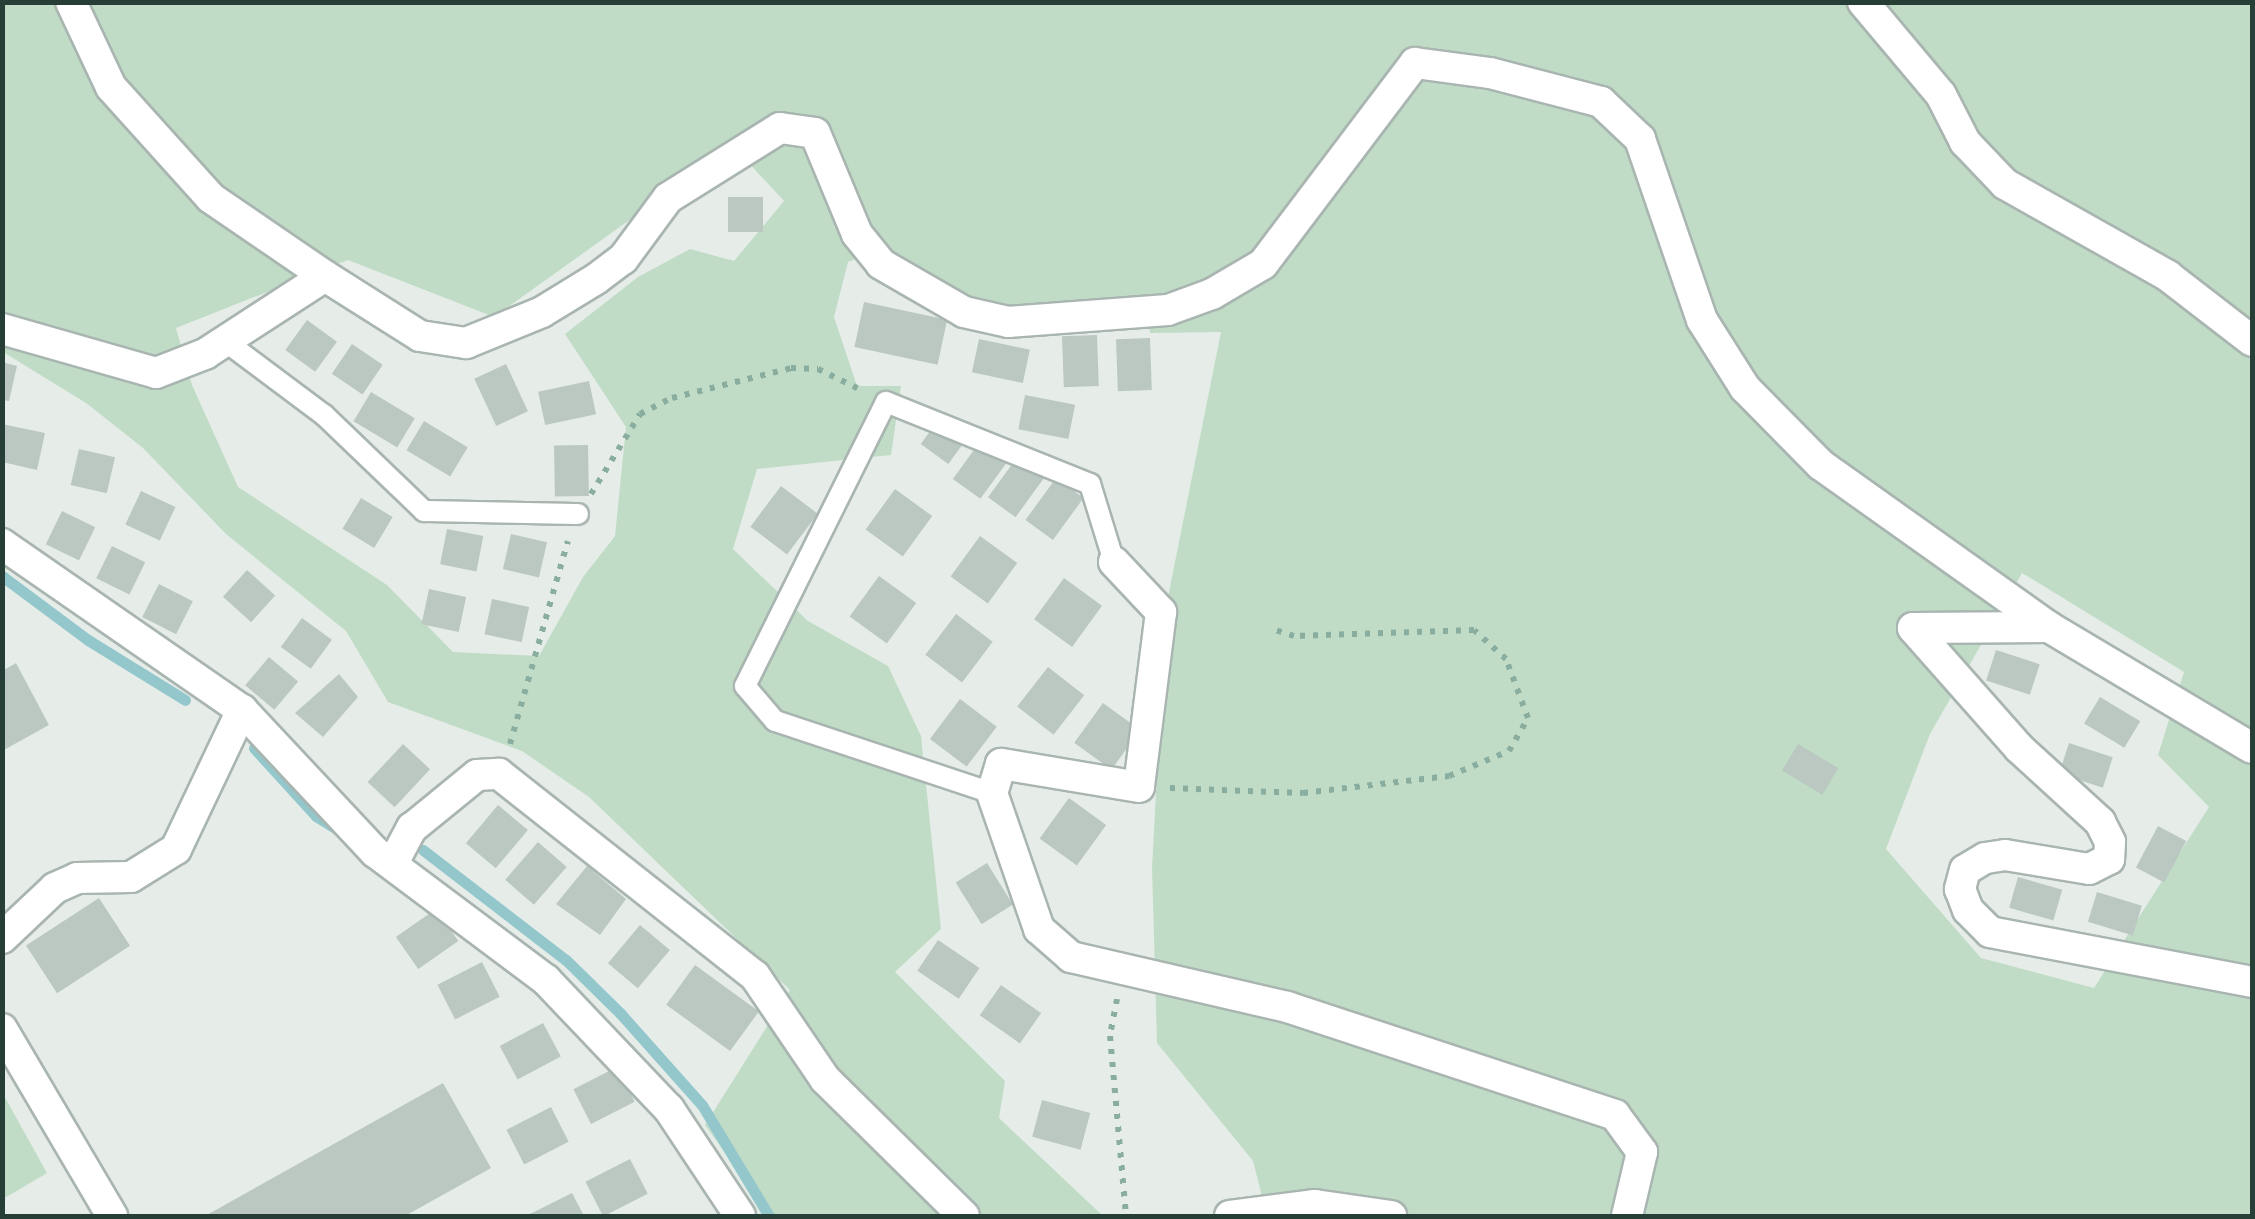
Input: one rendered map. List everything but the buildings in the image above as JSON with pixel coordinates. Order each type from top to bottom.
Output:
[{"type":"street","points":[[70,2],[111,86],[211,198],[420,336],[466,344],[542,312],[596,279],[624,259],[668,198],[780,128],[815,133],[857,234],[881,264],[964,312],[1008,322],[1168,310],[1212,294],[1263,264],[1415,63],[1490,73],[1601,102],[1640,138],[1702,320],[1746,388],[1821,465],[2049,627],[2252,748]]},
{"type":"street","points":[[1863,2],[1941,95],[1965,142],[2005,184],[2168,276],[2252,341]]},
{"type":"street","points":[[2,330],[156,373],[225,340],[325,276]]},
{"type":"street","points":[[2,544],[242,710],[393,864],[546,980],[626,1060],[703,1154],[740,1216]]},
{"type":"street","points":[[1114,562],[1161,612],[1139,787],[1001,764],[992,793],[1039,928],[1071,956],[1288,1007],[1615,1115],[1642,1152],[1627,1216]]},
{"type":"street","points":[[2049,627],[1913,628],[2019,748],[2100,822],[2110,842],[2109,859],[2089,869],[2005,854],[1985,858],[1964,870],[1960,888],[1968,910],[1990,932],[2252,982]]},
{"type":"street","points":[[2,938],[54,888],[77,878],[131,877],[176,849],[242,710]]},
{"type":"street","points":[[393,864],[412,828],[477,775],[499,774],[755,976],[824,1079],[964,1216]]},
{"type":"street","points":[[2,1029],[112,1216]]},
{"type":"street","points":[[1230,1216],[1315,1205],[1391,1216]]},
{"type":"lane","points":[[225,340],[324,415],[424,511],[578,514]]},
{"type":"lane","points":[[992,793],[775,722],[744,686],[886,402],[1090,484],[1114,562]]},
{"type":"path","points":[[499,774],[533,680],[545,605],[578,514],[640,414],[672,398],[790,368],[818,369],[886,402]]},
{"type":"path","points":[[1139,787],[1303,793],[1448,776],[1509,752],[1528,718],[1506,659],[1474,630],[1294,636],[1276,630]]},
{"type":"path","points":[[1122,970],[1110,1036],[1126,1216]]},
{"type":"green space","points":[[2,3],[2252,3],[2252,1216],[1267,1216],[1253,1161],[1157,1043],[1152,868],[1166,607],[1221,332],[1150,333],[1148,311],[978,315],[869,254],[848,262],[834,317],[857,386],[901,386],[891,455],[757,469],[733,549],[808,621],[888,666],[921,736],[941,929],[895,972],[1005,1081],[999,1118],[1103,1216],[771,1216],[705,1125],[790,990],[589,797],[522,751],[388,702],[346,631],[226,534],[143,448],[86,403],[3,352]],"holes":[[[733,146],[784,201],[734,261],[690,249],[638,277],[565,334],[626,427],[615,536],[583,577],[539,656],[453,652],[387,585],[238,487],[192,385],[176,328],[348,260],[494,317]],[[2022,573],[2184,672],[2158,755],[2209,807],[2094,988],[1981,958],[1886,849],[1930,734]]]},
{"type":"green space","points":[[2,1092],[47,1173],[3,1199],[2,1199]]},
{"type":"waterway","points":[[2,576],[88,640],[185,700]]},
{"type":"waterway","points":[[254,748],[316,816],[340,831]]},
{"type":"waterway","points":[[423,850],[566,960],[620,1013],[702,1105],[769,1216]]}]
